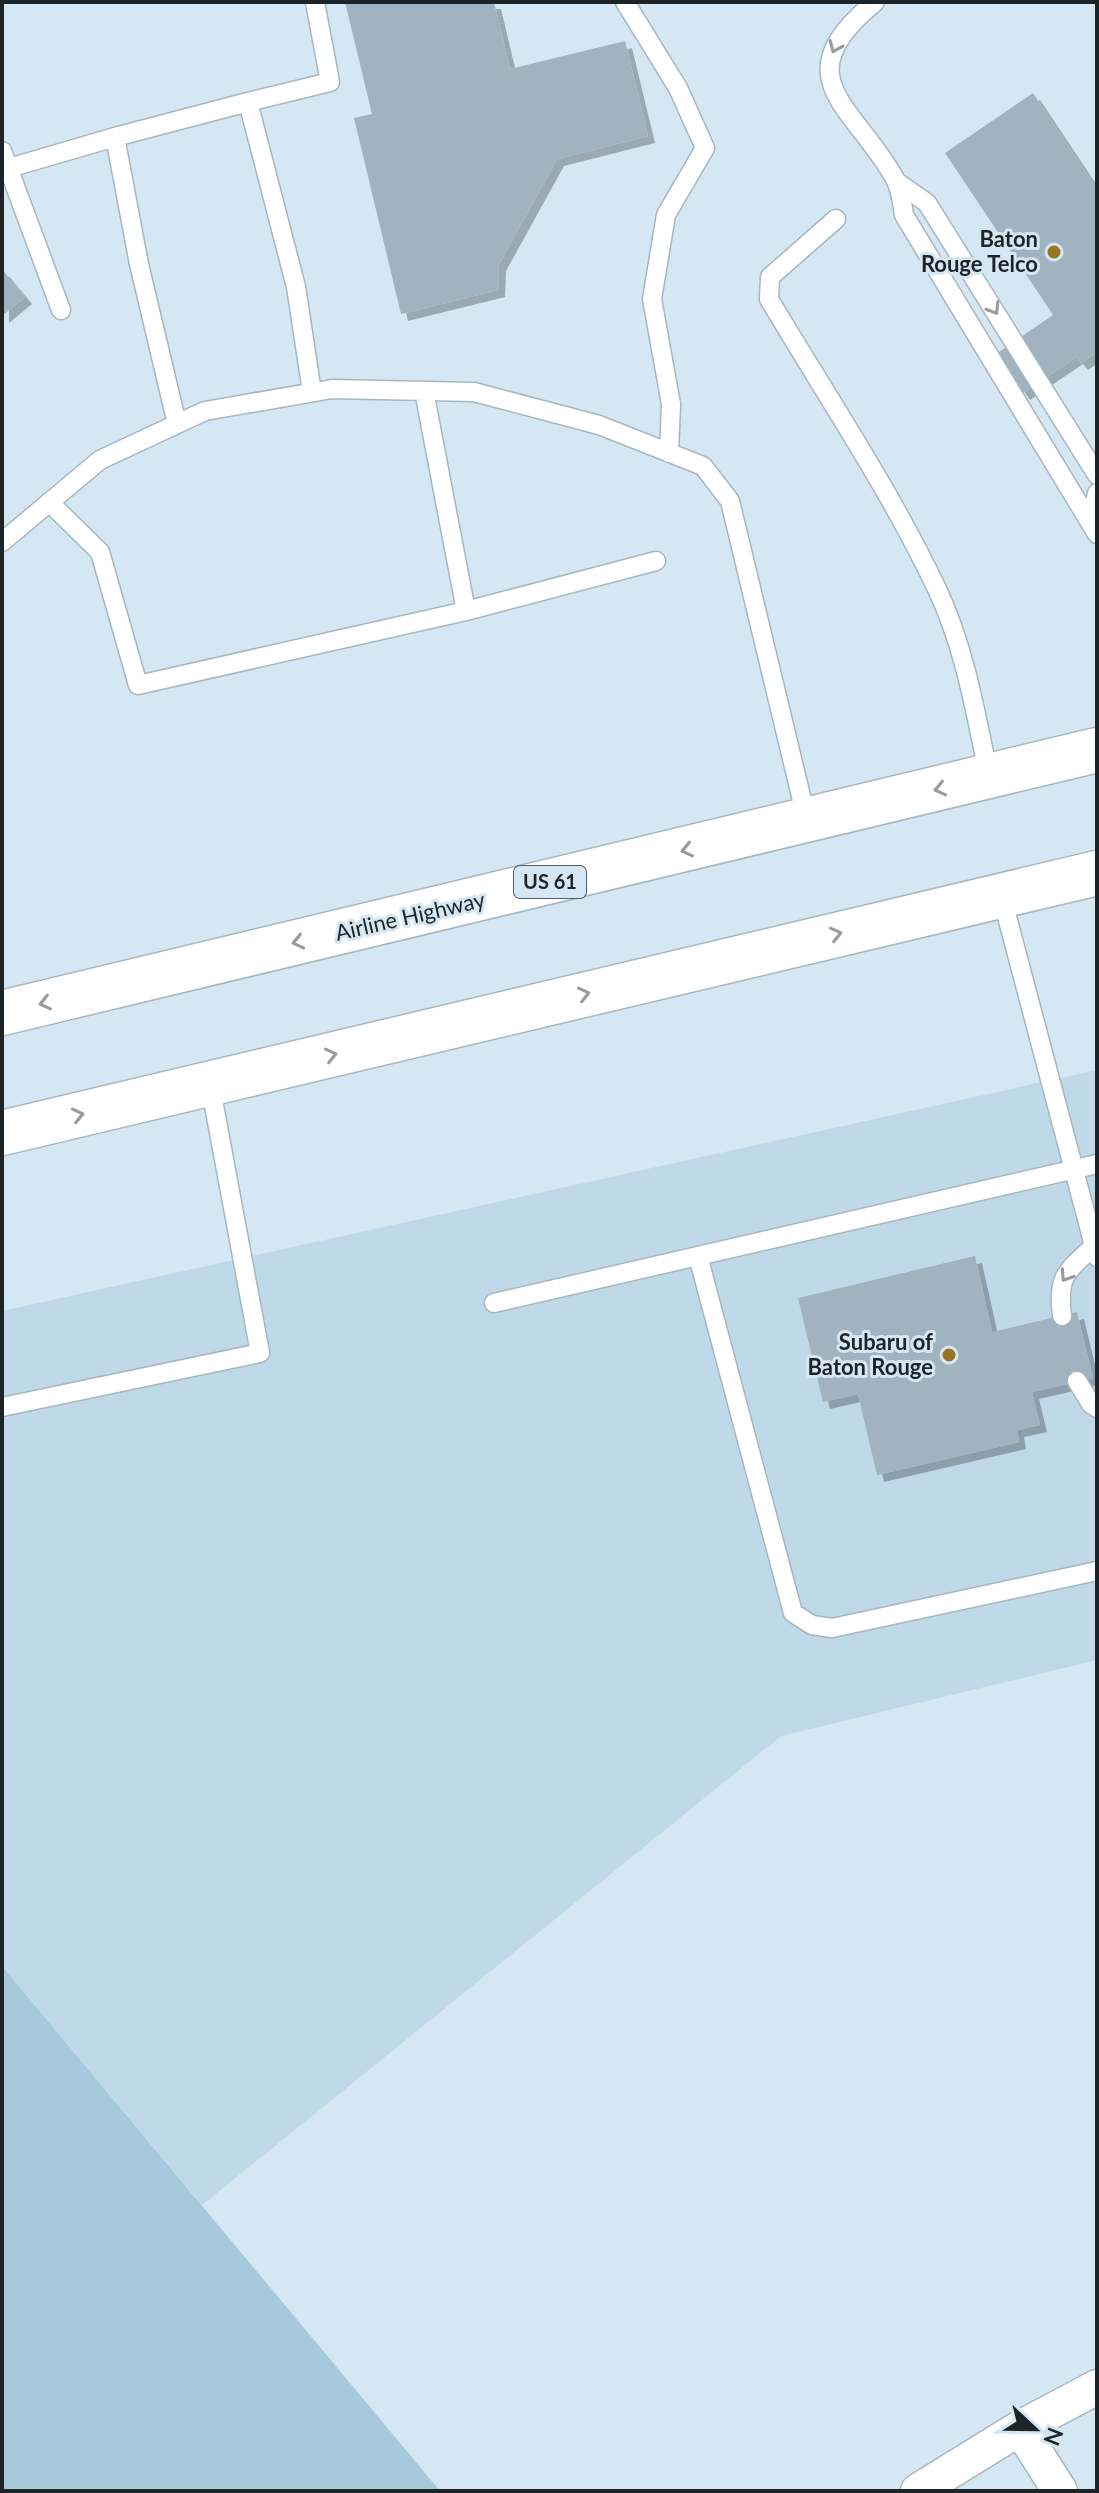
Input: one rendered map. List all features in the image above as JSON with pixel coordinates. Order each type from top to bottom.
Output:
[{"type":"highway","name":"Airline Highway","points":[[2,1013],[1097,750]]},
{"type":"highway","points":[[2,1133],[1097,873]]},
{"type":"street","points":[[918,2491],[1020,2428],[1097,2387]]},
{"type":"street","points":[[1020,2428],[1060,2491]]},
{"type":"lane","points":[[61,310],[4,163],[330,82],[315,2]]},
{"type":"lane","points":[[625,2],[678,88],[705,148],[666,215],[652,299],[671,404],[669,453]]},
{"type":"lane","points":[[875,2],[845,27],[828,62],[832,85],[897,182],[927,203],[1097,475]]},
{"type":"lane","points":[[248,102],[296,287],[312,392]]},
{"type":"lane","points":[[115,137],[139,264],[177,424]]},
{"type":"lane","points":[[897,182],[904,215],[1097,533]]},
{"type":"lane","points":[[836,219],[770,277],[769,299],[847,421],[938,591],[967,675],[989,777]]},
{"type":"lane","points":[[424,391],[466,611]]},
{"type":"lane","points":[[2,542],[100,460],[205,411],[312,392],[474,392],[599,425],[703,466],[730,501],[807,821]]},
{"type":"lane","points":[[1097,493],[1093,513],[1097,533]]},
{"type":"lane","points":[[49,502],[100,552],[138,685],[466,611],[656,561]]},
{"type":"lane","points":[[1001,894],[1095,1252],[1065,1273],[1059,1288],[1062,1316]]},
{"type":"lane","points":[[2,1407],[260,1353],[210,1084]]},
{"type":"lane","points":[[494,1303],[1097,1164]]},
{"type":"lane","points":[[698,1256],[793,1613],[812,1625],[832,1628],[1097,1571]]},
{"type":"lane","points":[[1077,1381],[1091,1404],[1097,1408]]},
{"type":"shaded area","points":[[1097,1070],[1097,1660],[781,1736],[202,2205],[2,1966],[2,1311]]},
{"type":"shaded area","points":[[2,1966],[440,2491],[2,2491]]},
{"type":"building","points":[[345,2],[494,2],[510,69],[625,41],[648,136],[557,159],[499,264],[498,290],[401,314],[354,118],[372,114]]},
{"type":"building","name":"Baton Rouge Telco","points":[[1033,93],[1097,189],[1097,352],[1081,363],[1076,357],[1023,393],[996,354],[1053,315],[945,153]]},
{"type":"building","points":[[2,269],[25,297],[2,316]]},
{"type":"building","name":"Subaru of Baton Rouge","points":[[975,1256],[992,1332],[1077,1312],[1093,1378],[1032,1392],[1040,1425],[1017,1430],[1019,1442],[877,1475],[858,1394],[823,1402],[798,1298]]},
{"type":"place","name":"Baton Rouge Telco","points":[[1054,252]]},
{"type":"place","name":"Subaru of Baton Rouge","points":[[949,1355]]}]
